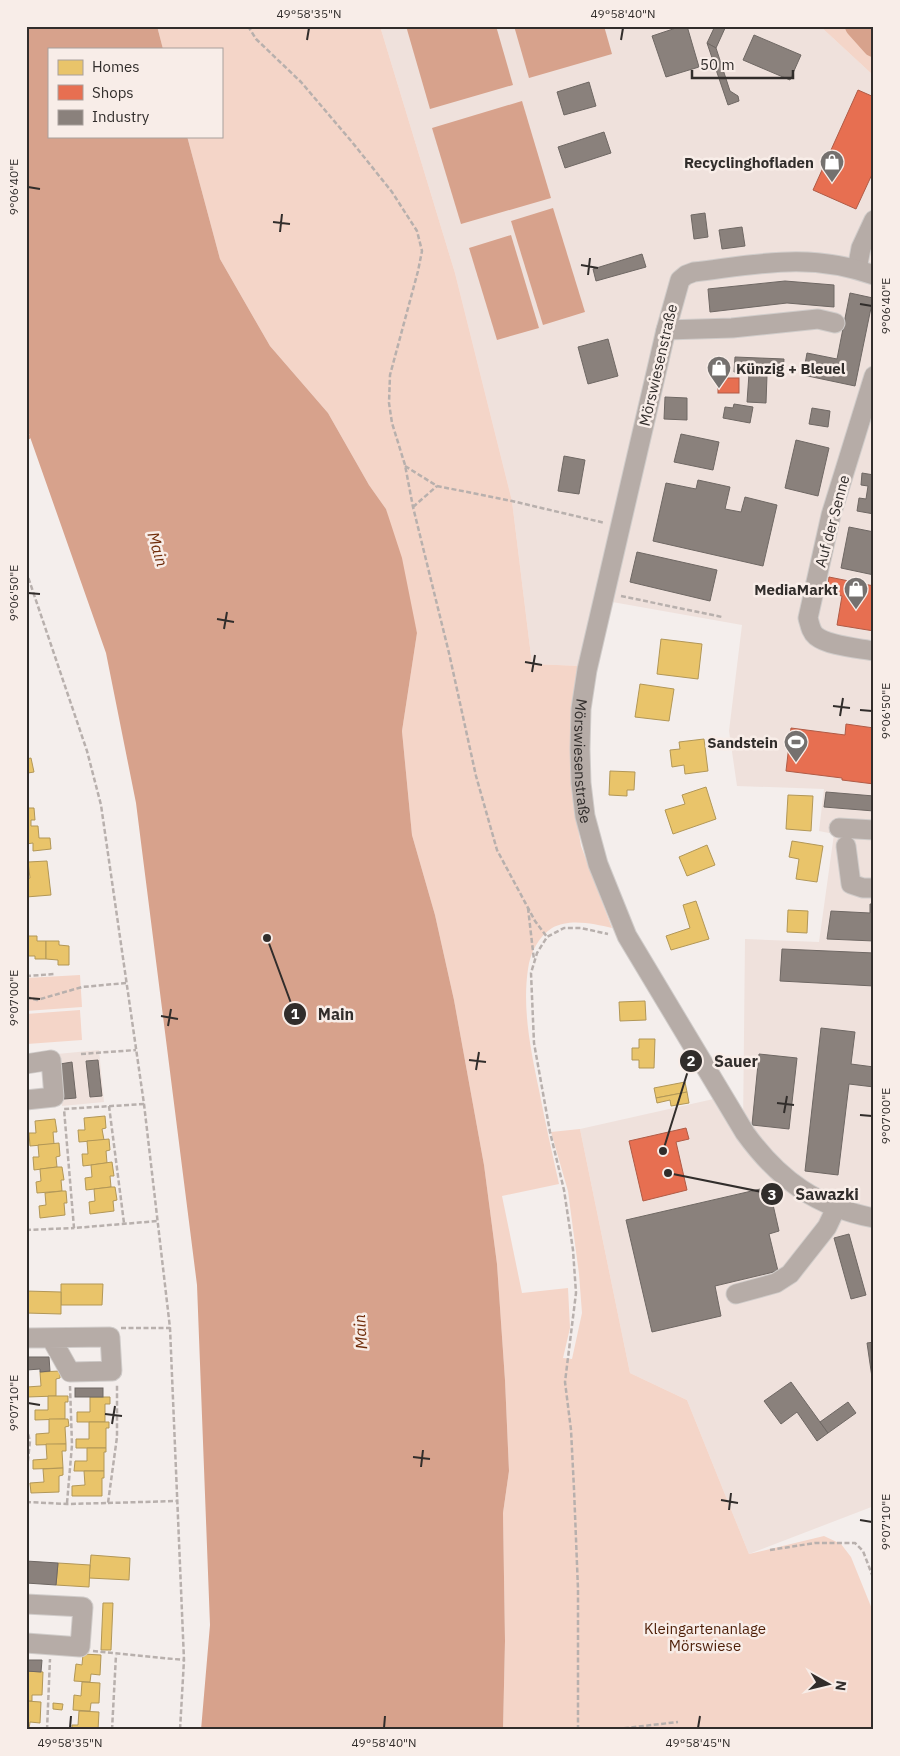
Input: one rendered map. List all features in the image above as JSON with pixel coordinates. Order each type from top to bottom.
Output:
[{"type":"street","points":[[865,272],[861,248],[869,244],[874,220]]},
{"type":"street","name":"Mörswiesenstraße","points":[[865,272],[831,263],[782,261],[694,272],[680,280],[666,330],[587,670],[581,709],[580,749],[581,783],[585,816],[598,864],[627,936],[745,1133],[758,1152],[776,1171],[801,1190],[836,1208],[874,1218]]},
{"type":"street","points":[[666,330],[732,328],[818,319],[835,323]]},
{"type":"street","name":"Auf der Senne","points":[[874,376],[831,515],[808,618],[811,629],[816,636],[827,642],[874,651]]},
{"type":"street","points":[[839,828],[874,830]]},
{"type":"street","points":[[846,846],[851,884],[863,888],[874,888]]},
{"type":"street","points":[[26,1064],[51,1060],[54,1096],[26,1100]]},
{"type":"street","points":[[736,1294],[776,1283],[790,1274],[828,1227],[836,1208]]},
{"type":"street","points":[[26,1338],[110,1337],[112,1372],[70,1372],[52,1338]]},
{"type":"street","points":[[26,1604],[83,1607],[80,1647],[26,1643]]},
{"type":"path","points":[[248,26],[256,39],[302,82],[352,142],[392,192],[417,231],[422,251],[390,375],[389,403],[392,423],[405,465],[412,507],[449,653],[476,776],[497,850],[535,921],[547,937]]},
{"type":"path","points":[[405,465],[437,486],[512,501],[621,527]]},
{"type":"path","points":[[412,507],[437,486]]},
{"type":"path","points":[[26,571],[87,751],[101,805],[144,1104],[170,1328],[184,1660],[180,1730]]},
{"type":"path","points":[[605,593],[722,617]]},
{"type":"path","points":[[527,906],[534,962]]},
{"type":"path","points":[[578,1730],[577,1559],[571,1430],[565,1382],[576,1293],[573,1250],[564,1190],[550,1132],[534,1043],[531,973],[537,952],[547,937],[564,928],[581,928],[627,936]]},
{"type":"path","points":[[26,976],[55,974]]},
{"type":"path","points":[[26,997],[37,1000],[82,987],[126,983]]},
{"type":"path","points":[[80,1054],[136,1050]]},
{"type":"path","points":[[74,1228],[64,1109],[144,1104]]},
{"type":"path","points":[[109,1106],[124,1224]]},
{"type":"path","points":[[26,1230],[158,1222]]},
{"type":"path","points":[[110,1337],[114,1328],[170,1328]]},
{"type":"path","points":[[67,1504],[72,1445],[70,1372]]},
{"type":"path","points":[[108,1503],[117,1437],[118,1387],[112,1372]]},
{"type":"path","points":[[26,1427],[30,1441],[26,1479]]},
{"type":"path","points":[[26,1502],[67,1504],[176,1501]]},
{"type":"path","points":[[770,1550],[815,1544],[855,1543],[864,1552],[874,1580]]},
{"type":"path","points":[[47,1730],[51,1645]]},
{"type":"path","points":[[80,1647],[88,1651],[116,1655],[184,1660]]},
{"type":"path","points":[[112,1730],[116,1655]]},
{"type":"path","points":[[609,1730],[678,1722]]},
{"type":"shaded area","points":[[380,26],[820,26],[874,76],[874,1506],[749,1554],[687,1400],[630,1373],[580,1129],[718,1098],[743,1129],[745,939],[819,942],[834,834],[819,831],[824,789],[737,786],[729,731],[742,625],[601,600],[582,666],[532,664],[512,501],[455,273]]},
{"type":"shaded area","points":[[99,1050],[104,1102],[62,1106],[57,1054]]},
{"type":"green space","name":"Kleingartenanlage Mörswiese","points":[[157,26],[380,26],[455,273],[512,501],[532,664],[582,666],[574,733],[572,792],[581,846],[612,928],[582,923],[559,925],[547,931],[539,940],[529,963],[526,999],[530,1045],[559,1184],[502,1196],[522,1293],[568,1288],[570,1328],[563,1358],[572,1359],[582,1313],[579,1274],[568,1191],[551,1132],[580,1129],[630,1373],[687,1400],[749,1554],[824,1536],[841,1544],[851,1557],[874,1614],[874,1730],[503,1730],[505,1641],[503,1513],[509,1471],[497,1264],[484,1165],[454,1000],[435,915],[412,835],[402,731],[417,633],[386,509],[369,485],[328,413],[270,346],[220,259],[188,138],[222,138],[222,48],[163,48]]},
{"type":"green space","points":[[820,26],[874,26],[874,76]]},
{"type":"green space","points":[[80,975],[82,1007],[26,1011],[26,978]]},
{"type":"green space","points":[[80,1010],[82,1040],[27,1044],[26,1014]]},
{"type":"water","points":[[26,26],[157,26],[163,48],[48,48],[48,138],[188,138],[220,259],[270,346],[328,413],[369,485],[386,509],[402,558],[417,633],[402,731],[412,835],[435,915],[454,1000],[484,1165],[497,1264],[509,1471],[503,1513],[505,1641],[503,1730],[201,1730],[210,1625],[197,1285],[136,803],[106,653],[26,424]]},
{"type":"water","points":[[406,26],[496,26],[513,85],[430,109]]},
{"type":"water","points":[[514,26],[604,26],[612,54],[529,78]]},
{"type":"water","points":[[522,101],[551,198],[461,224],[432,128]]},
{"type":"water","points":[[553,208],[585,312],[543,325],[511,221]]},
{"type":"water","points":[[511,235],[539,328],[497,340],[469,248]]},
{"type":"building: Homes","points":[[661,639],[702,644],[698,679],[657,674]]},
{"type":"building: Homes","points":[[640,684],[674,689],[669,721],[635,717]]},
{"type":"building: Homes","points":[[704,739],[708,771],[685,774],[684,765],[672,767],[670,750],[680,749],[679,742]]},
{"type":"building: Homes","points":[[31,758],[34,772],[28,773],[26,759]]},
{"type":"building: Homes","points":[[610,771],[635,772],[634,790],[627,790],[627,796],[609,795]]},
{"type":"building: Homes","points":[[706,787],[716,819],[673,834],[665,810],[685,804],[682,795]]},
{"type":"building: Homes","points":[[788,795],[813,796],[811,831],[786,829]]},
{"type":"building: Homes","points":[[26,808],[34,808],[35,820],[31,820],[31,826],[38,826],[39,838],[50,838],[51,849],[33,851],[33,843],[26,844]]},
{"type":"building: Homes","points":[[792,841],[823,846],[817,882],[796,879],[799,859],[789,857]]},
{"type":"building: Homes","points":[[707,845],[715,865],[687,876],[679,857]]},
{"type":"building: Homes","points":[[47,861],[51,895],[26,897],[26,879],[30,878],[28,862]]},
{"type":"building: Homes","points":[[696,901],[709,939],[671,950],[666,936],[690,928],[683,905]]},
{"type":"building: Homes","points":[[788,910],[808,911],[807,933],[787,932]]},
{"type":"building: Homes","points":[[26,936],[37,936],[37,941],[46,941],[46,959],[35,959],[35,956],[26,956]]},
{"type":"building: Homes","points":[[46,941],[59,941],[59,945],[69,946],[69,965],[58,965],[58,960],[46,959]]},
{"type":"building: Homes","points":[[645,1001],[646,1020],[620,1021],[619,1002]]},
{"type":"building: Homes","points":[[639,1039],[655,1039],[654,1068],[639,1068],[639,1060],[632,1060],[632,1048],[639,1048]]},
{"type":"building: Homes","points":[[685,1082],[687,1092],[656,1098],[654,1088]]},
{"type":"building: Homes","points":[[687,1092],[689,1103],[671,1106],[670,1100],[657,1103],[656,1098]]},
{"type":"building: Homes","points":[[105,1116],[106,1128],[102,1129],[104,1140],[79,1142],[78,1130],[85,1130],[84,1118]]},
{"type":"building: Homes","points":[[55,1119],[57,1132],[53,1132],[54,1144],[30,1146],[29,1133],[36,1133],[35,1121]]},
{"type":"building: Homes","points":[[109,1139],[110,1150],[106,1151],[107,1163],[83,1166],[82,1154],[88,1154],[87,1141]]},
{"type":"building: Homes","points":[[59,1143],[60,1156],[56,1157],[57,1167],[34,1170],[33,1157],[39,1157],[38,1145]]},
{"type":"building: Homes","points":[[112,1162],[114,1176],[110,1176],[111,1187],[86,1190],[85,1178],[92,1177],[91,1165]]},
{"type":"building: Homes","points":[[62,1167],[64,1180],[61,1180],[62,1191],[37,1193],[36,1182],[41,1181],[40,1169]]},
{"type":"building: Homes","points":[[115,1187],[117,1200],[113,1201],[114,1211],[90,1214],[89,1202],[95,1201],[94,1189]]},
{"type":"building: Homes","points":[[66,1191],[65,1215],[40,1218],[39,1206],[46,1205],[45,1193]]},
{"type":"building: Homes","points":[[61,1284],[103,1284],[102,1305],[61,1305]]},
{"type":"building: Homes","points":[[26,1291],[61,1292],[61,1314],[26,1313]]},
{"type":"building: Homes","points":[[60,1371],[60,1378],[56,1379],[56,1396],[27,1397],[27,1387],[41,1386],[40,1372]]},
{"type":"building: Homes","points":[[48,1396],[68,1396],[68,1402],[65,1402],[65,1419],[35,1420],[35,1410],[48,1410]]},
{"type":"building: Homes","points":[[90,1397],[110,1397],[110,1404],[105,1404],[105,1422],[77,1422],[77,1412],[90,1412]]},
{"type":"building: Homes","points":[[49,1419],[68,1419],[69,1426],[65,1427],[66,1444],[36,1445],[36,1434],[49,1433]]},
{"type":"building: Homes","points":[[89,1422],[109,1422],[109,1428],[106,1428],[106,1448],[76,1448],[76,1439],[89,1439]]},
{"type":"building: Homes","points":[[46,1444],[66,1444],[66,1451],[62,1451],[63,1468],[33,1469],[33,1460],[47,1459]]},
{"type":"building: Homes","points":[[87,1448],[106,1448],[106,1452],[104,1452],[104,1471],[74,1471],[75,1461],[87,1461]]},
{"type":"building: Homes","points":[[63,1468],[63,1475],[59,1476],[59,1492],[31,1493],[30,1483],[44,1482],[43,1469]]},
{"type":"building: Homes","points":[[84,1471],[104,1471],[102,1496],[72,1496],[72,1486],[85,1485]]},
{"type":"building: Homes","points":[[91,1555],[130,1558],[129,1580],[89,1578]]},
{"type":"building: Homes","points":[[58,1563],[90,1565],[89,1587],[56,1585]]},
{"type":"building: Homes","points":[[103,1603],[113,1603],[111,1650],[101,1650]]},
{"type":"building: Homes","points":[[83,1654],[101,1655],[100,1675],[91,1674],[90,1682],[74,1681],[76,1664],[82,1665]]},
{"type":"building: Homes","points":[[26,1671],[43,1672],[42,1695],[32,1695],[32,1701],[26,1701]]},
{"type":"building: Homes","points":[[82,1682],[100,1683],[99,1703],[91,1703],[90,1711],[73,1710],[74,1695],[81,1696]]},
{"type":"building: Homes","points":[[26,1701],[41,1702],[40,1723],[30,1722],[29,1729],[26,1729]]},
{"type":"building: Homes","points":[[53,1703],[63,1704],[62,1710],[53,1709]]},
{"type":"building: Homes","points":[[79,1711],[99,1712],[98,1730],[72,1730],[72,1725],[78,1725]]},
{"type":"building: Shops","points":[[858,90],[874,97],[874,170],[856,209],[813,190]]},
{"type":"building: Shops","points":[[718,378],[739,378],[739,393],[718,393]]},
{"type":"building: Shops","name":"MediaMarkt","points":[[829,577],[874,586],[874,631],[837,625],[842,596],[827,593]]},
{"type":"building: Shops","points":[[846,724],[874,728],[874,784],[786,771],[791,728],[845,735]]},
{"type":"building: Shops","points":[[686,1128],[689,1139],[676,1142],[687,1190],[643,1201],[629,1141]]},
{"type":"building: Industry","points":[[687,26],[699,67],[666,77],[652,36]]},
{"type":"building: Industry","points":[[715,26],[726,26],[716,48],[707,43]]},
{"type":"building: Industry","points":[[754,35],[801,55],[790,80],[743,60]]},
{"type":"building: Industry","points":[[707,43],[716,48],[730,91],[738,96],[739,101],[728,105]]},
{"type":"building: Industry","points":[[589,82],[596,106],[564,115],[557,92]]},
{"type":"building: Industry","points":[[604,132],[611,153],[565,168],[558,147]]},
{"type":"building: Industry","points":[[705,213],[708,237],[694,239],[691,215]]},
{"type":"building: Industry","points":[[742,227],[745,246],[722,249],[719,230]]},
{"type":"building: Industry","points":[[642,254],[646,267],[596,281],[593,269]]},
{"type":"building: Industry","points":[[785,281],[834,285],[834,307],[787,303],[710,312],[708,289]]},
{"type":"building: Industry","points":[[850,293],[873,298],[855,386],[803,375],[807,353],[837,359]]},
{"type":"building: Industry","points":[[608,339],[618,376],[588,384],[578,347]]},
{"type":"building: Industry","points":[[735,357],[784,359],[783,374],[734,372]]},
{"type":"building: Industry","points":[[749,374],[767,375],[766,403],[747,402]]},
{"type":"building: Industry","points":[[665,397],[687,398],[687,420],[664,419]]},
{"type":"building: Industry","points":[[734,404],[753,407],[750,423],[723,418],[725,407],[733,408]]},
{"type":"building: Industry","points":[[812,408],[830,411],[828,427],[809,424]]},
{"type":"building: Industry","points":[[681,434],[719,442],[713,470],[674,462]]},
{"type":"building: Industry","points":[[796,440],[829,448],[818,496],[785,488]]},
{"type":"building: Industry","points":[[564,456],[585,460],[579,494],[558,491]]},
{"type":"building: Industry","points":[[862,473],[874,475],[872,486],[874,486],[874,514],[857,511],[859,498],[866,499],[868,486],[861,485]]},
{"type":"building: Industry","points":[[698,480],[730,487],[725,509],[741,512],[745,497],[777,505],[763,566],[653,541],[666,483],[696,489]]},
{"type":"building: Industry","points":[[849,527],[874,532],[874,575],[841,568]]},
{"type":"building: Industry","points":[[637,552],[717,570],[710,601],[630,582]]},
{"type":"building: Industry","points":[[826,792],[874,796],[874,811],[824,807]]},
{"type":"building: Industry","points":[[870,904],[874,904],[874,941],[827,939],[831,911],[870,913]]},
{"type":"building: Industry","points":[[782,949],[874,953],[874,986],[780,981]]},
{"type":"building: Industry","points":[[821,1028],[855,1032],[851,1064],[874,1067],[874,1087],[849,1084],[838,1175],[805,1171]]},
{"type":"building: Industry","points":[[759,1054],[797,1058],[789,1129],[752,1125]]},
{"type":"building: Industry","points":[[98,1060],[102,1096],[90,1097],[86,1061]]},
{"type":"building: Industry","points":[[72,1062],[76,1098],[64,1099],[60,1064]]},
{"type":"building: Industry","points":[[769,1187],[779,1231],[769,1234],[778,1271],[715,1286],[721,1316],[652,1332],[626,1220]]},
{"type":"building: Industry","points":[[849,1234],[866,1295],[851,1299],[834,1238]]},
{"type":"building: Industry","points":[[874,1342],[874,1391],[867,1343]]},
{"type":"building: Industry","points":[[26,1357],[49,1357],[50,1371],[40,1372],[40,1369],[27,1370]]},
{"type":"building: Industry","points":[[791,1382],[828,1433],[817,1441],[797,1412],[781,1424],[764,1401]]},
{"type":"building: Industry","points":[[75,1388],[103,1388],[103,1397],[75,1397]]},
{"type":"building: Industry","points":[[848,1402],[856,1413],[828,1433],[820,1422]]},
{"type":"building: Industry","points":[[26,1561],[58,1563],[56,1585],[26,1583]]},
{"type":"building: Industry","points":[[26,1660],[42,1660],[41,1672],[26,1671]]},
{"type":"waterway","points":[[857,26],[874,45]]},
{"type":"place","name":"Recyclinghofladen","points":[[832,183]]},
{"type":"place","name":"Künzig + Bleuel","points":[[719,389]]},
{"type":"place","name":"MediaMarkt","points":[[856,610]]},
{"type":"place","name":"Sandstein","points":[[796,763]]},
{"type":"place","name":"Main","points":[[267,938]]},
{"type":"place","name":"Sauer","points":[[663,1151]]},
{"type":"place","name":"Sawazki","points":[[668,1173]]}]
